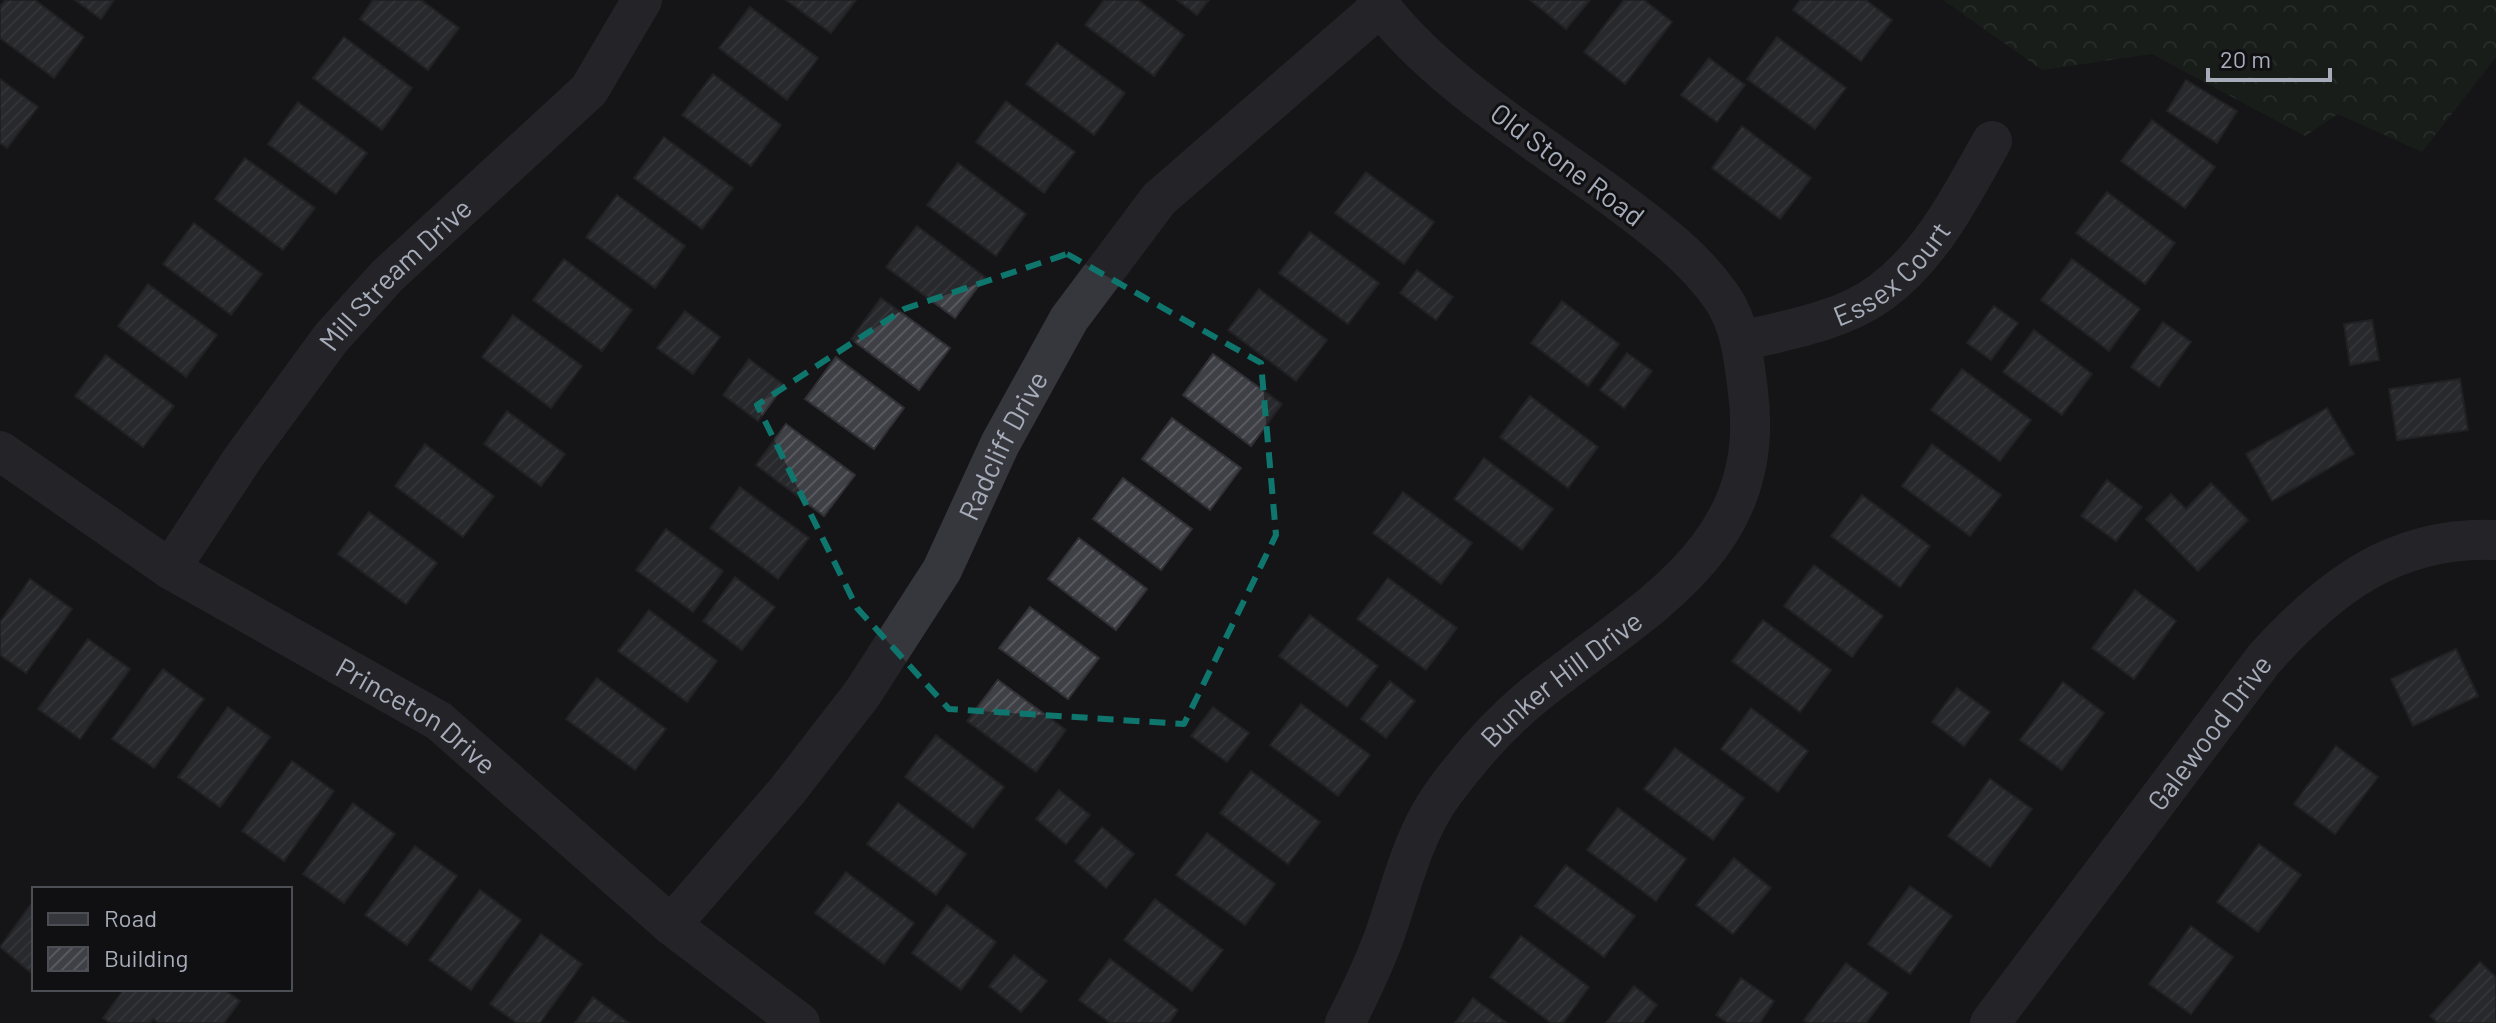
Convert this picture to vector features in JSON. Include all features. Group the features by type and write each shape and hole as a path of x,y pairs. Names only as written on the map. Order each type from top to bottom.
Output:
{"street":[{"name":"Mill Stream Drive","path":"170,569 243,458 331,338 387,276 589,90 642,0"},
{"name":"Old Stone Road","path":"1378,3 1436,63 1677,245 1722,298 1742,341"},
{"name":"Radcliff Drive","path":"671,925 787,791 862,694 942,570 1000,444 1069,319 1159,199 1378,3"},
{"name":"Essex Court","path":"1742,341 1818,322 1878,295 1918,260 1959,201 1992,141"},
{"name":"Bunker Hill Drive","path":"1345,1023 1383,940 1412,851 1439,799 1477,749 1531,697 1652,608 1694,569 1727,519 1748,459 1750,406 1742,341"},
{"name":"Princeton Drive","path":"0,451 170,569 439,721 671,925 800,1023"},
{"name":"Galewood Drive","path":"1990,1023 2264,659 2296,623 2333,590 2399,553 2470,539 2496,540"}],"highlighted area":[{"path":"1067,254 1261,363 1276,535 1184,724 949,709 857,608 757,405 904,309"}],"green space":[{"path":"1943,0 2496,0 2496,57 2422,152 2338,114 2305,136 2152,54 2042,70"}],"building":[{"path":"5,0 35,0 84,37 54,78 0,38 0,7"},
{"path":"75,0 114,0 101,19"},
{"path":"373,0 421,0 459,28 428,70 360,19"},
{"path":"786,0 856,0 831,33"},
{"path":"1104,0 1138,0 1184,35 1154,76 1085,25"},
{"path":"1177,0 1209,0 1197,15"},
{"path":"1530,0 1590,0 1566,29"},
{"path":"1624,0 1644,0 1672,22 1625,84 1584,52"},
{"path":"1800,0 1866,0 1892,20 1861,61 1793,10"},
{"path":"750,7 818,58 787,100 719,48"},
{"path":"344,37 412,88 382,130 313,78"},
{"path":"1777,37 1846,88 1815,129 1747,79"},
{"path":"1057,43 1125,93 1094,135 1026,84"},
{"path":"1709,58 1745,85 1717,122 1681,95"},
{"path":"713,74 781,125 751,166 682,115"},
{"path":"0,79 38,107 7,148 0,143"},
{"path":"2186,80 2237,111 2217,143 2167,111"},
{"path":"1006,101 1075,152 1044,193 976,142"},
{"path":"298,102 367,153 336,194 268,144"},
{"path":"2152,120 2215,167 2185,208 2121,161"},
{"path":"1742,126 1811,178 1780,219 1712,168"},
{"path":"664,137 733,188 702,229 634,178"},
{"path":"245,158 315,208 283,250 215,199"},
{"path":"958,163 1026,214 996,256 927,205"},
{"path":"1366,172 1434,222 1404,264 1335,213"},
{"path":"2107,192 2175,243 2145,284 2076,233"},
{"path":"617,195 685,246 655,288 586,237"},
{"path":"194,223 262,274 231,315 163,264"},
{"path":"917,226 985,277 955,318 886,267"},
{"path":"1310,232 1379,283 1348,324 1279,273"},
{"path":"564,259 632,310 602,351 533,300"},
{"path":"2072,259 2140,309 2109,351 2041,300"},
{"path":"1417,270 1453,297 1436,320 1400,293"},
{"path":"148,284 217,335 186,377 118,326"},
{"path":"1259,289 1327,340 1296,381 1228,330"},
{"path":"881,298 950,348 919,390 851,339"},
{"path":"1562,301 1619,344 1588,386 1531,343"},
{"path":"1994,306 2018,323 1991,360 1967,343"},
{"path":"685,311 720,337 693,374 657,348"},
{"path":"513,315 582,366 551,408 482,357"},
{"path":"2372,320 2379,360 2350,365 2344,324"},
{"path":"2163,322 2191,342 2159,387 2131,367"},
{"path":"2034,330 2092,374 2062,415 2003,372"},
{"path":"1627,353 1652,371 1624,408 1600,390"},
{"path":"1213,354 1282,404 1251,446 1183,395"},
{"path":"106,355 174,406 143,447 75,396"},
{"path":"836,357 904,408 874,449 805,399"},
{"path":"749,359 784,385 758,421 723,395"},
{"path":"1962,369 2031,420 2000,461 1931,410"},
{"path":"2460,379 2468,430 2397,440 2389,389"},
{"path":"1530,396 1598,447 1568,488 1500,437"},
{"path":"2327,408 2354,454 2272,501 2246,454"},
{"path":"507,411 565,454 541,486 484,444"},
{"path":"1172,418 1241,468 1210,510 1142,459"},
{"path":"786,424 855,475 824,516 756,465"},
{"path":"425,444 494,496 463,537 395,486"},
{"path":"1932,444 2001,495 1970,536 1902,486"},
{"path":"1484,458 1553,509 1522,550 1454,499"},
{"path":"1123,478 1192,529 1161,570 1093,519"},
{"path":"2107,480 2142,507 2116,541 2081,516"},
{"path":"2211,483 2248,520 2198,571 2146,519 2171,494 2186,509"},
{"path":"740,487 809,538 778,579 710,528"},
{"path":"1403,492 1472,543 1441,584 1373,533"},
{"path":"1862,495 1930,546 1900,587 1831,536"},
{"path":"369,512 437,563 406,604 338,554"},
{"path":"666,529 723,571 693,612 636,570"},
{"path":"1079,538 1147,589 1116,630 1048,579"},
{"path":"1814,565 1883,616 1852,657 1784,606"},
{"path":"735,577 775,607 742,650 703,621"},
{"path":"1388,578 1457,628 1426,670 1357,619"},
{"path":"30,579 72,609 26,673 0,655 0,622"},
{"path":"2135,590 2176,621 2134,679 2092,648"},
{"path":"1030,607 1099,658 1068,699 999,648"},
{"path":"649,610 717,661 687,702 618,651"},
{"path":"1310,615 1378,666 1347,707 1279,656"},
{"path":"1763,620 1831,670 1800,712 1732,661"},
{"path":"88,639 130,669 80,739 38,709"},
{"path":"2456,649 2478,696 2413,726 2391,679"},
{"path":"163,669 204,699 154,768 112,739"},
{"path":"597,678 666,729 635,770 566,719"},
{"path":"998,680 1066,730 1036,772 967,721"},
{"path":"1390,681 1415,701 1386,738 1361,719"},
{"path":"2063,682 2104,713 2062,770 2020,740"},
{"path":"1957,688 1990,712 1964,746 1932,722"},
{"path":"1301,704 1370,755 1338,796 1270,745"},
{"path":"228,707 270,737 220,807 178,777"},
{"path":"1213,707 1249,733 1227,762 1191,736"},
{"path":"1751,708 1808,751 1778,792 1721,749"},
{"path":"936,735 1004,787 973,828 905,777"},
{"path":"2336,746 2378,777 2335,834 2294,804"},
{"path":"1675,748 1744,798 1713,840 1644,789"},
{"path":"292,761 334,791 284,861 242,831"},
{"path":"1251,771 1320,822 1288,864 1220,813"},
{"path":"1990,779 2032,809 1990,867 1948,836"},
{"path":"1059,790 1090,815 1066,844 1036,819"},
{"path":"353,803 395,834 344,903 303,874"},
{"path":"898,803 966,854 936,895 867,844"},
{"path":"1618,808 1686,859 1656,901 1587,850"},
{"path":"1102,827 1134,854 1106,888 1075,861"},
{"path":"1207,833 1275,884 1245,925 1176,875"},
{"path":"2259,844 2301,875 2258,932 2217,902"},
{"path":"415,846 457,876 407,945 365,915"},
{"path":"1734,858 1771,888 1733,934 1696,905"},
{"path":"1566,865 1635,916 1604,957 1535,906"},
{"path":"846,872 914,923 884,964 815,913"},
{"path":"1910,886 1952,916 1910,974 1868,944"},
{"path":"480,890 521,920 471,990 429,960"},
{"path":"1155,899 1223,950 1192,991 1124,940"},
{"path":"32,903 30,972 0,947"},
{"path":"947,905 996,942 961,990 912,953"},
{"path":"2191,926 2233,957 2191,1014 2149,984"},
{"path":"541,934 582,964 540,1023 517,1023 490,1004"},
{"path":"1521,936 1589,987 1563,1023 1551,1023 1490,977"},
{"path":"1014,955 1047,981 1021,1012 989,986"},
{"path":"1110,959 1178,1010 1169,1023 1110,1023 1079,1000"},
{"path":"2480,962 2496,977 2496,1023 2438,1023 2430,1016"},
{"path":"1846,963 1888,993 1866,1023 1808,1023 1804,1020"},
{"path":"1741,978 1774,1001 1760,1023 1728,1023 1716,1015"},
{"path":"1634,986 1657,1005 1643,1023 1606,1023"},
{"path":"123,991 226,991 240,1001 224,1023 158,1023 153,1019 150,1023 110,1023 103,1018"},
{"path":"593,997 629,1023 575,1023"},
{"path":"1473,998 1507,1023 1455,1023"}]}
